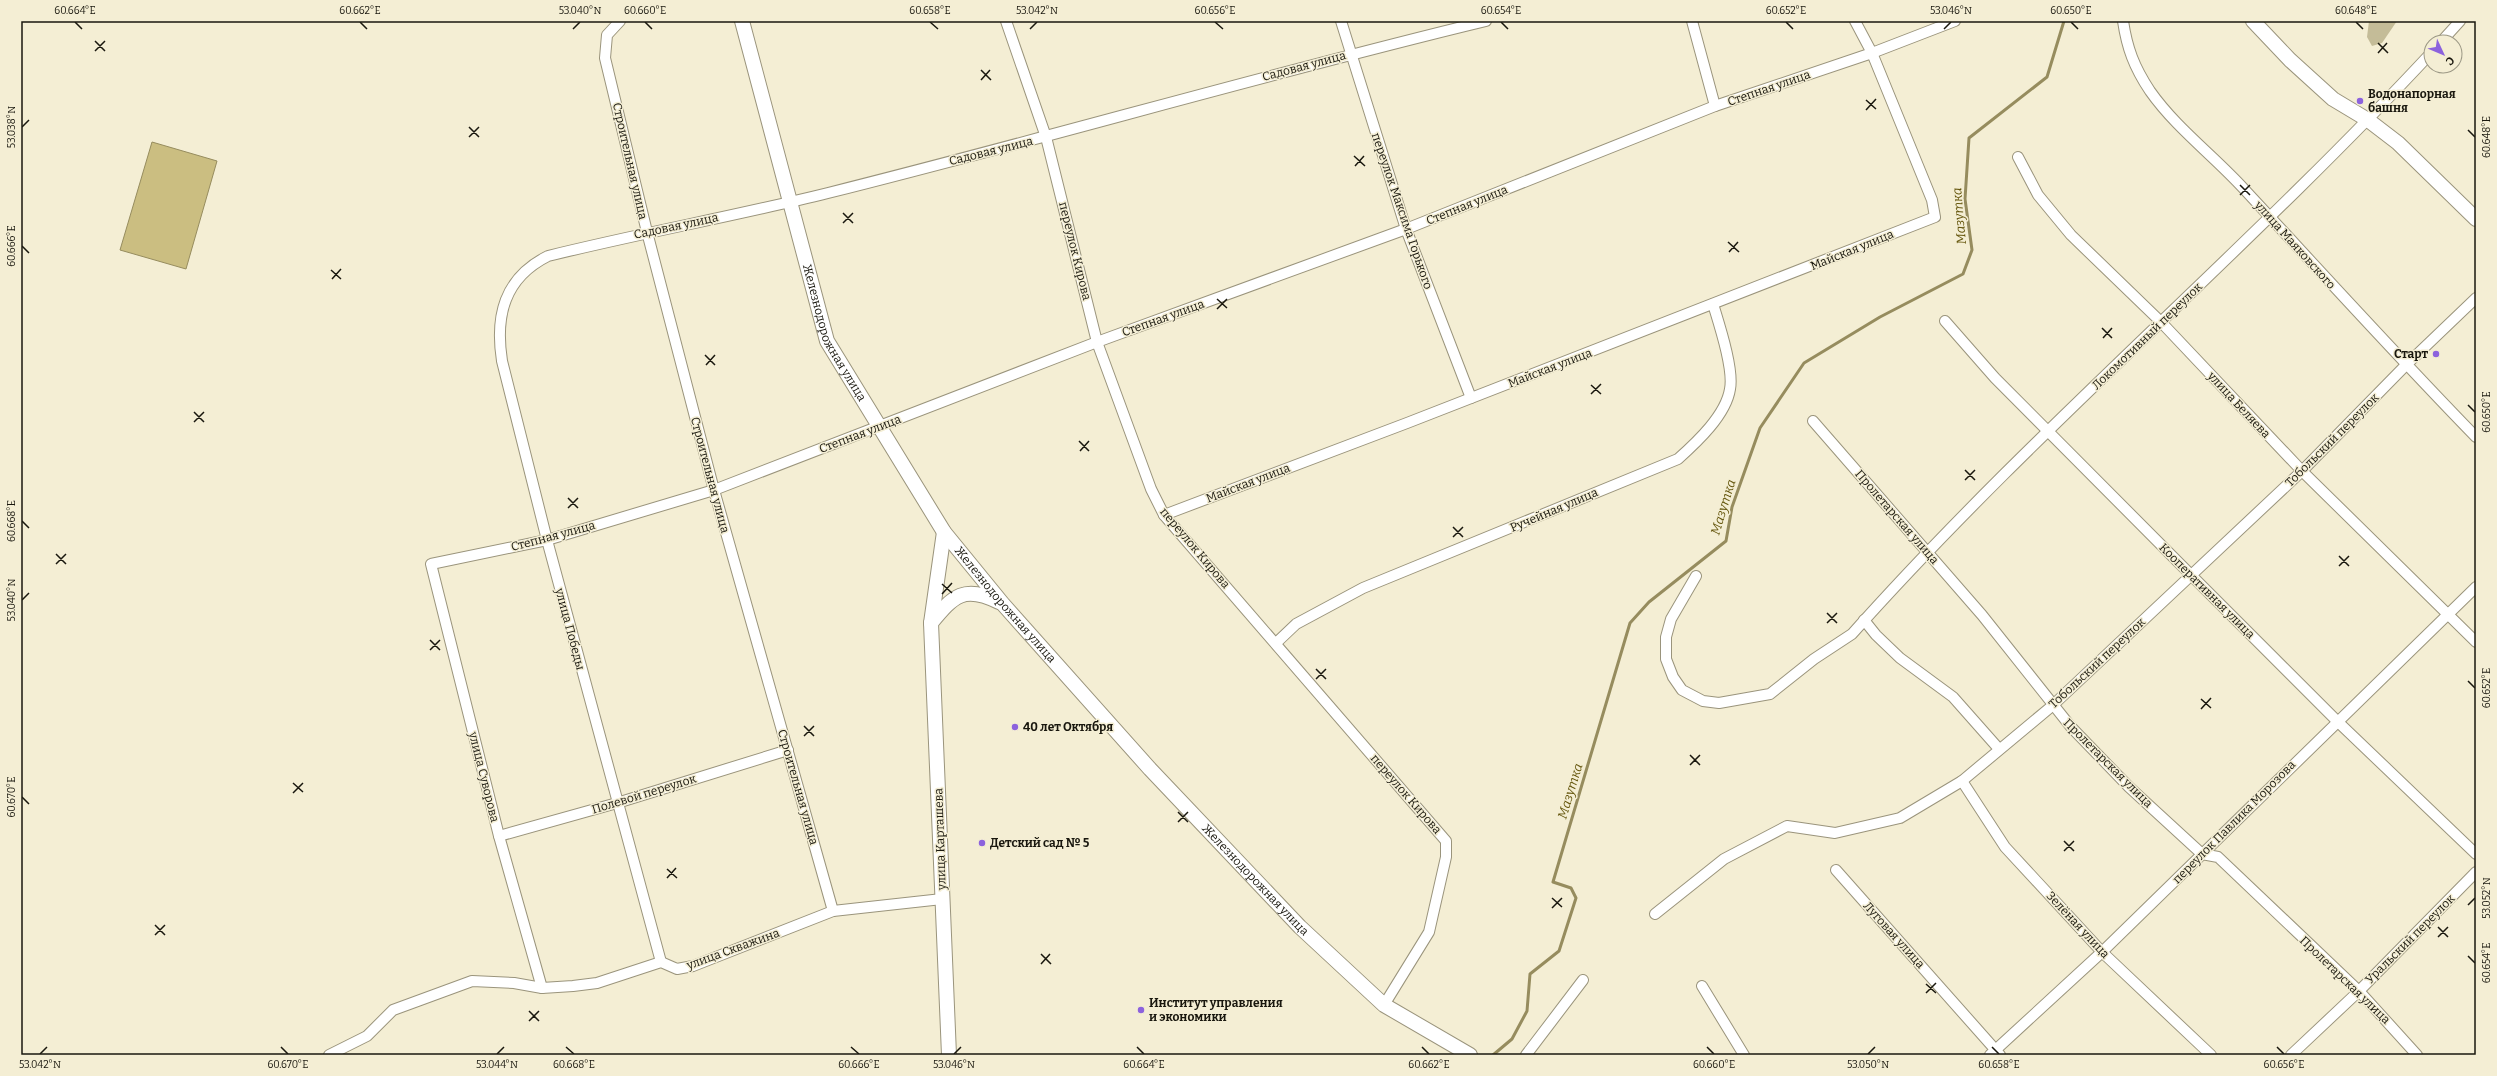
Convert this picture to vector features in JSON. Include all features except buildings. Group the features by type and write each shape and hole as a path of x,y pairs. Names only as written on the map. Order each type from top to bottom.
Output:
{"street":[{"name":"Строительная улица","path":"620,21 608,35 606,58 647,232 714,490 833,911"},
{"name":"Железнодорожная улица","path":"742,21 827,341 944,532 1002,603 1150,769 1284,910 1384,1005 1470,1055"},
{"name":"переулок Кирова","path":"1006,21 1046,137 1097,342 1151,489 1164,515 1276,642 1446,840 1446,857 1429,932 1384,1005"},
{"name":"переулок Максима Горького","path":"1341,21 1350,54 1406,229 1471,398"},
{"name":"Садовая улица","path":"508,294 520,276 531,264 548,256 647,232 791,201 1046,137 1350,54 1486,21"},
{"path":"1692,21 1715,106"},
{"path":"1855,21 1872,53"},
{"name":"Степная улица","path":"431,564 547,540 714,490 1097,342 1406,229 1715,106 1872,53 1955,21"},
{"name":"улица Маяковского","path":"2123,21 2128,50 2150,90 2180,127 2224,166 2406,365 2476,437"},
{"path":"2253,21 2290,60 2333,99 2368,120 2398,143 2476,219"},
{"path":"2448,34 2460,21"},
{"name":"Майская улица","path":"1164,515 1471,398 1935,217 1932,200 1872,53"},
{"name":"Локомотивный переулок","path":"1696,576 1671,619 1666,637 1666,659 1673,677 1682,690 1703,701 1719,703 1770,694 1814,659 1852,634 1928,553 2049,430 2368,120 2423,62"},
{"name":"улица Беляева","path":"2018,157 2038,195 2071,235 2161,322 2302,471 2476,642"},
{"name":"улица Победы","path":"508,294 500,315 498,338 547,540 661,962"},
{"name":"Тобольский переулок","path":"1655,914 1724,859 1787,826 1835,833 1900,818 1962,781 2052,706 2302,471 2406,365 2476,298"},
{"name":"Ручейная улица","path":"1276,642 1296,624 1363,588 1678,459 1702,437 1718,415 1730,388 1726,352 1714,304"},
{"name":"Кооперативная улица","path":"1945,321 1995,378 2049,430 2191,575 2337,721 2476,854"},
{"name":"Пролетарская улица","path":"1813,421 1982,615 2052,706 2129,786 2202,854 2218,857 2359,991 2417,1055"},
{"name":"улица Карташева","path":"944,532 931,623 949,1055"},
{"name":"улица Суворова","path":"431,564 499,836 542,988"},
{"name":"переулок Павлика Морозова","path":"1995,1053 2102,952 2476,587"},
{"path":"931,623 944,606 957,595 973,592 1002,603"},
{"path":"1864,620 1876,635 1900,658 1953,697 1999,749"},
{"name":"Полевой переулок","path":"499,836 617,803 788,750"},
{"name":"Зелёная улица","path":"1962,781 2005,847 2102,952 2211,1055"},
{"name":"Луговая улица","path":"1836,870 1995,1053"},
{"name":"Уральский переулок","path":"2291,1055 2359,991 2476,872"},
{"name":"улица Скважина","path":"661,962 677,969 693,966 833,911 942,899"},
{"path":"329,1055 367,1036 393,1010 472,982 514,983 542,988 597,983 661,962"},
{"path":"1526,1055 1583,980"},
{"path":"1702,986 1744,1055"}],"shaded area":[{"path":"2369,21 2397,21 2382,43 2372,46 2367,37"},
{"path":"152,142 217,161 186,269 120,250"}],"waterway":[{"name":"Мазутка","path":"1493,1055 1512,1039 1527,1011 1530,974 1559,951 1576,898 1571,888 1553,882 1630,623 1649,602 1726,541 1732,507 1760,428 1804,363 1880,317 1963,274 1972,250 1965,199 1969,138 2047,77 2064,21"}],"place":[{"name":"Водонапорная башня","path":"2360,101"},
{"name":"Старт","path":"2436,354"},
{"name":"40 лет Октября","path":"1015,727"},
{"name":"Детский сад № 5","path":"982,843"},
{"name":"Институт управления и экономики","path":"1141,1010"}]}
